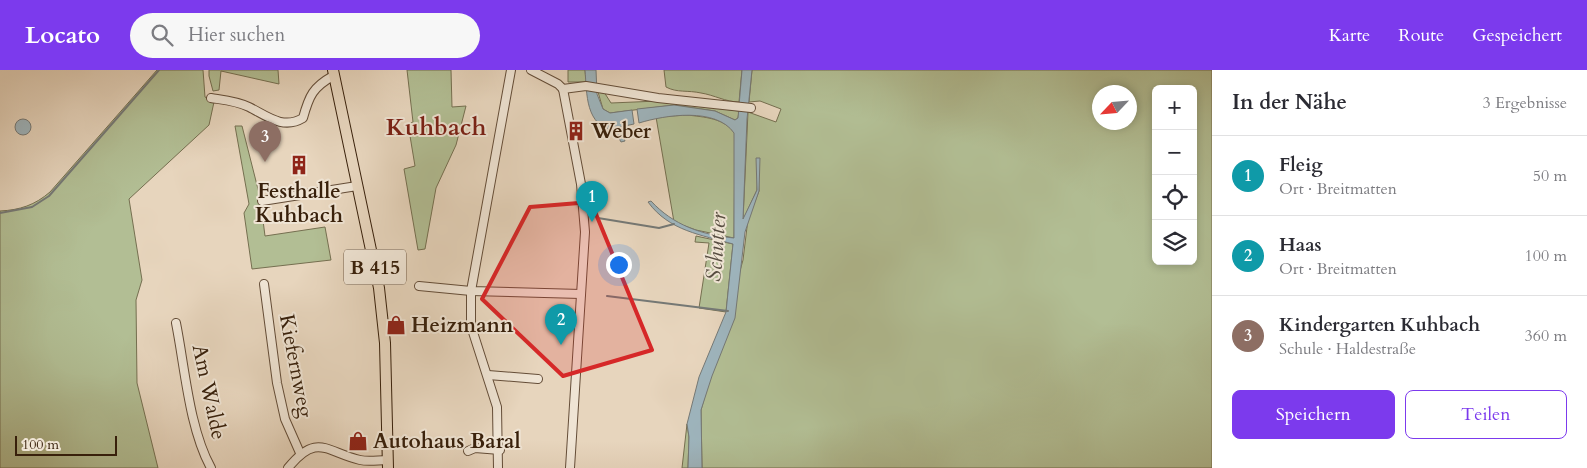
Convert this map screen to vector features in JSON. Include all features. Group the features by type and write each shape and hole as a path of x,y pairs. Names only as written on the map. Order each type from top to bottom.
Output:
{"main road":[{"name":"B 415","path":"333,73 379,288 385,344 388,464"}],"street":[{"path":"498,468 500,450 497,407 471,326 471,291 511,70"},
{"path":"531,70 558,84 563,89 584,210 585,232 570,468"},
{"path":"211,98 232,101 283,123 294,123 303,118 308,98 319,84 333,73"},
{"path":"563,89 586,86 751,108"},
{"path":"262,201 357,186"},
{"name":"Kiefernweg","path":"264,284 277,383 285,419 300,453"},
{"path":"419,286 471,291 580,294"},
{"name":"Am Walde","path":"176,323 193,420 200,445 211,468"},
{"path":"488,375 538,378"},
{"path":"288,468 300,453 313,448 334,449 358,459 388,464"},
{"path":"468,451 475,448 500,450"}],"highlighted area":[{"path":"591,202 652,350 563,376 482,299 530,207"}],"green space":[{"path":"157,70 203,70 205,97 214,102 209,125 129,199 142,280 136,300 137,383 158,468 0,468 0,211 27,206 50,192"},
{"path":"209,70 278,70 279,84 221,71 219,90 213,91"},
{"path":"407,70 451,70 452,107 466,106 456,145 436,188 425,249 418,250 404,169 415,166 408,124 413,122"},
{"path":"568,70 585,70 586,82 568,82"},
{"path":"664,70 742,70 739,102 701,93 670,89 666,87"},
{"path":"752,70 1212,70 1212,468 702,468 701,410 743,260 748,219 759,191 758,162 757,190 743,220 748,112 776,122 781,109 760,101 749,102"},
{"path":"598,92 604,92 611,103 658,101 739,111 738,118 735,120 715,111 674,105 610,113 603,109"},
{"path":"687,115 719,121 735,133 734,238 696,230 674,222 656,117"},
{"path":"235,126 242,126 260,197 265,236 325,227 331,260 252,269 244,213 249,204"},
{"path":"696,236 733,244 726,312 699,308 709,243 695,242"},
{"path":"687,424 689,437 688,468 682,468"}],"water":[{"path":"585,70 596,70 597,94 603,109 610,113 632,110 634,124 620,127 625,141 621,142 615,131 605,128 593,116 587,99"},
{"path":"742,70 752,70 747,119 743,219 757,190 756,158 760,158 759,191 745,232 735,318 701,410 702,468 688,468 689,437 687,424 699,377 726,312 733,244 676,226 656,212 648,202 651,201 669,216 689,227 722,237 734,238 734,133 726,125 715,119 703,116 676,116 639,123 637,109 674,105 715,111 735,120 738,118"},
{"path":"20,119 26,119 31,124 29,133 20,135 15,130 15,124"}],"waterway":[{"path":"0,213 32,207 49,196 159,70"},
{"path":"598,218 659,228 674,224"},
{"path":"607,296 728,311"}],"place":[{"name":"Weber","path":"576,131"},
{"name":"Kindergarten Kuhbach","path":"265,162"},
{"name":"Festhalle Kuhbach","path":"299,165"},
{"name":"Fleig","path":"592,222"},
{"name":"Heizmann","path":"396,325"},
{"name":"Haas","path":"561,345"},
{"name":"Autohaus Baral","path":"358,441"}],"district":[{"name":"Kuhbach","path":"436,127"}],"water label":[{"name":"Schutter","path":"716,247"}]}
